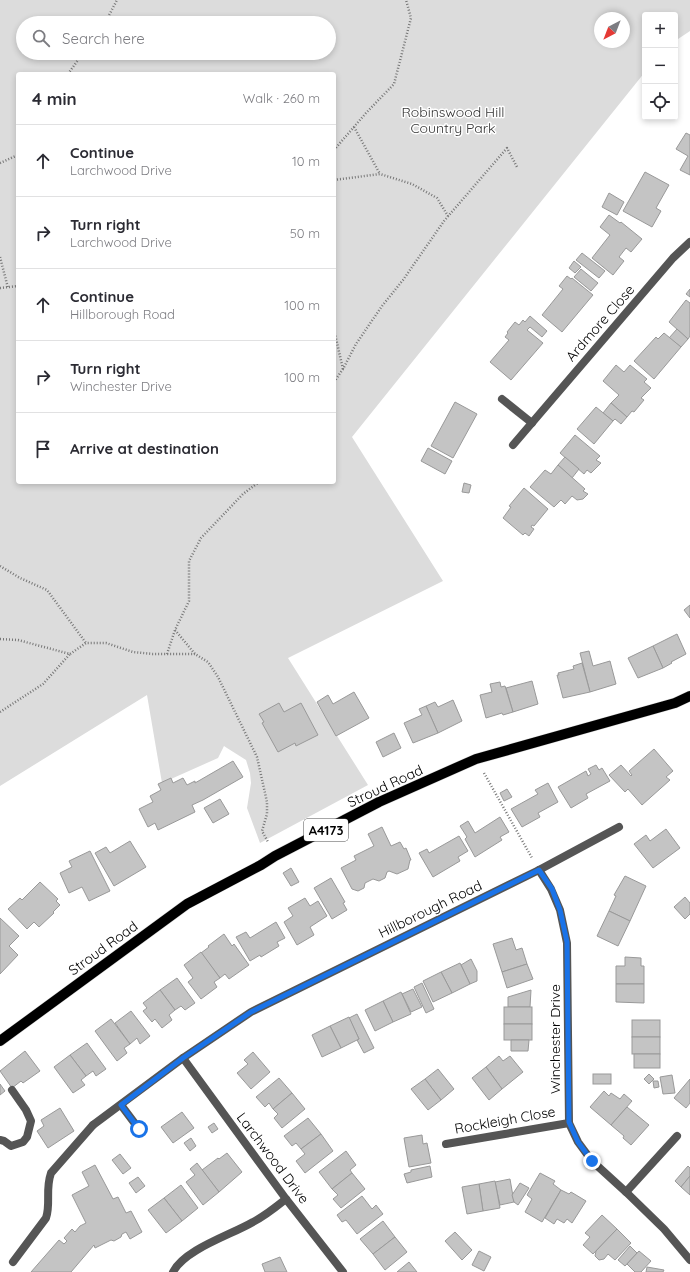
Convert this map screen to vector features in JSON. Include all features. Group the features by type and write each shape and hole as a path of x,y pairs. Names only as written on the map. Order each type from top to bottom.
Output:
{"main road":[{"name":"Stroud Road","path":"0,1041 187,904 379,802 476,759 675,703 690,696"}],"street":[{"name":"Ardmore Close","path":"513,445 673,258 690,242"},
{"path":"502,399 532,423"},
{"name":"Hillborough Road","path":"183,1058 251,1012 539,870 619,827"},
{"name":"Winchester Drive","path":"539,870 552,889 560,910 567,942 569,1122 578,1142 592,1161 664,1229 690,1260"},
{"path":"13,1262 46,1218 49,1210 48,1183 51,1173 93,1125 183,1058"},
{"name":"Larchwood Drive","path":"183,1058 286,1199 343,1272"},
{"path":"0,1140 11,1146 23,1142 27,1137 31,1121 26,1110 12,1090"},
{"path":"121,1105 139,1129"},
{"name":"Rockleigh Close","path":"446,1144 569,1122"},
{"path":"626,1192 677,1136"},
{"path":"173,1272 176,1265 189,1254 255,1222 286,1199"}],"path":[{"path":"109,16 117,0"},
{"path":"336,148 394,84 411,18 406,0"},
{"path":"69,72 78,60"},
{"path":"354,127 380,174"},
{"path":"336,379 356,344 382,306 403,280 448,216 507,148 517,167"},
{"path":"0,163 16,156"},
{"path":"336,180 380,174 412,184 437,198 448,216"},
{"path":"0,256 8,288"},
{"path":"0,288 16,286"},
{"path":"336,339 343,369"},
{"path":"167,654 175,630 189,601 189,561 201,538 243,494 256,484"},
{"path":"0,566 20,578 47,590 86,643"},
{"path":"175,630 195,654 208,662 218,677 257,757 267,802 267,814 262,831 275,856"},
{"path":"0,639 18,640 70,654"},
{"path":"0,712 43,684 70,654 86,643 106,643 133,652 153,654 195,654"},
{"path":"476,759 539,870"}],"green space":[{"name":"Robinswood Hill Country Park","path":"0,0 690,0 690,31 678,39 678,12 642,12 642,76 352,437 443,581 288,658 368,785 260,843 247,808 251,783 246,760 224,746 218,758 162,783 147,695 0,786"}],"building":[{"path":"686,133 690,135 690,175 680,170 688,156 676,149"},
{"path":"645,172 669,185 656,208 661,211 652,227 623,211"},
{"path":"609,193 624,202 617,215 602,207"},
{"path":"609,215 620,223 621,222 642,239 631,252 626,248 619,257 624,261 613,275 592,258 610,235 600,227"},
{"path":"582,253 605,271 599,278 576,260"},
{"path":"574,261 581,267 575,273 569,268"},
{"path":"581,269 598,283 591,291 574,277"},
{"path":"567,276 571,279 572,278 593,295 562,332 542,315 563,289 559,286"},
{"path":"690,289 690,297 686,294"},
{"path":"686,300 690,303 690,336 688,339 669,322"},
{"path":"530,316 547,331 542,337 530,327 527,330 543,343 511,380 490,362 509,340 505,337 515,322 519,325 523,320 525,322"},
{"path":"677,329 688,339 681,347 669,338"},
{"path":"664,333 681,347 654,379 634,361 656,337 658,339"},
{"path":"616,365 624,372 630,365 647,379 644,382 651,388 641,398 644,400 634,412 632,411 627,417 611,403 619,395 603,381"},
{"path":"455,402 477,414 453,458 431,446"},
{"path":"611,403 627,417 621,424 615,419 613,421 603,413"},
{"path":"596,407 613,421 594,444 577,429"},
{"path":"575,435 600,456 596,460 601,463 591,473 587,470 584,474 560,453"},
{"path":"428,448 452,461 445,474 421,461"},
{"path":"565,457 579,469 572,478 558,465"},
{"path":"558,465 585,489 583,491 588,494 583,499 577,500 572,496 565,504 561,500 554,507 530,487 545,470 551,474"},
{"path":"464,483 471,485 469,493 462,492"},
{"path":"524,488 548,509 534,526 532,525 531,527 534,529 529,536 525,533 523,535 503,518 511,507 509,506"},
{"path":"690,605 690,618 684,610"},
{"path":"677,634 686,654 663,668 653,646"},
{"path":"653,646 663,668 638,678 628,658"},
{"path":"589,651 593,666 610,661 616,684 590,692 580,653"},
{"path":"582,663 590,692 563,698 557,675 559,675 558,673 574,669 573,666"},
{"path":"532,681 538,704 513,712 506,688"},
{"path":"500,682 501,687 505,686 513,712 503,715 502,713 486,718 480,695 492,692 490,684"},
{"path":"354,692 369,718 336,736 317,702 328,695 333,704"},
{"path":"453,700 462,721 438,733 426,706 435,702 438,707"},
{"path":"279,703 284,712 301,703 318,735 296,746 295,743 278,752 262,723 264,722 259,714"},
{"path":"426,706 438,733 413,743 404,723 422,715 419,709"},
{"path":"394,733 401,748 383,757 376,742"},
{"path":"654,749 673,771 666,777 670,780 642,805 628,789 625,792 609,775 621,765 631,776 632,775 629,771"},
{"path":"233,761 243,777 192,805 195,812 158,830 155,823 148,827 139,809 153,802 150,796 161,790 158,784 171,778 173,783 183,778 187,785 195,781 195,783"},
{"path":"596,765 599,770 602,768 610,781 586,794 588,798 571,808 558,787 586,771 588,776 591,774 588,769"},
{"path":"548,783 558,802 538,813 540,817 522,827 511,809 538,794 535,790"},
{"path":"507,789 512,797 504,801 500,793"},
{"path":"220,799 229,814 213,823 204,808"},
{"path":"500,817 509,832 500,837 502,840 475,857 465,839 467,837 460,826 468,821 475,833"},
{"path":"382,827 391,846 400,842 404,849 406,848 411,860 408,869 397,874 389,871 387,872 385,878 379,881 373,879 365,883 364,888 358,891 352,889 341,868 356,860 354,856 374,846 368,834"},
{"path":"666,829 680,848 653,868 634,844 646,835 650,841"},
{"path":"459,836 468,851 458,857 460,861 433,877 419,853 427,849 429,853"},
{"path":"130,841 146,867 114,886 95,853 106,847 110,853"},
{"path":"90,851 110,891 89,901 82,887 69,893 60,873 72,867 69,861"},
{"path":"291,868 299,882 291,886 283,873"},
{"path":"625,876 646,886 630,921 609,911 616,896 614,895"},
{"path":"331,878 345,902 343,903 347,910 332,919 314,888"},
{"path":"40,882 58,899 56,901 60,905 39,927 34,922 27,929 8,909 20,898 22,900"},
{"path":"685,897 690,903 690,914 685,919 674,907"},
{"path":"305,898 310,906 318,901 327,916 310,927 314,935 297,945 284,922 293,916 288,908"},
{"path":"609,911 630,921 618,946 597,936"},
{"path":"0,918 19,936 9,946 18,955 0,974"},
{"path":"276,922 285,938 277,942 279,946 261,957 260,955 250,961 236,937 246,932 250,938"},
{"path":"224,934 232,946 234,944 249,965 229,979 225,974 220,978 201,953"},
{"path":"512,938 516,950 522,948 527,964 502,972 493,944"},
{"path":"201,952 220,978 214,982 217,987 201,999 188,982 193,978 184,965"},
{"path":"625,957 641,958 641,966 644,966 644,984 616,984 616,966 625,966"},
{"path":"471,959 477,971 477,981 470,984 461,965"},
{"path":"460,963 470,984 452,993 441,972"},
{"path":"527,964 533,979 507,988 502,972"},
{"path":"441,972 452,993 433,1002 423,981"},
{"path":"177,978 195,1003 185,1010 181,1006 175,1010 160,990"},
{"path":"422,983 434,1009 426,1013 414,987"},
{"path":"616,984 644,984 644,1003 616,1002"},
{"path":"413,989 422,1007 411,1012 402,994"},
{"path":"160,990 175,1010 169,1015 172,1020 162,1028 155,1019 152,1022 143,1011 147,1008 143,1003"},
{"path":"531,990 530,1007 508,1007 508,997"},
{"path":"401,992 411,1014 393,1022 383,1001"},
{"path":"383,1001 393,1022 375,1031 365,1010"},
{"path":"504,1007 532,1007 532,1024 504,1024"},
{"path":"131,1011 150,1036 140,1044 137,1038 130,1044 115,1023"},
{"path":"357,1014 374,1048 364,1053 357,1040 359,1039 349,1018"},
{"path":"349,1017 359,1039 341,1048 330,1026"},
{"path":"111,1019 130,1044 124,1048 127,1053 117,1061 95,1031"},
{"path":"632,1020 660,1020 660,1037 632,1037"},
{"path":"504,1024 532,1024 532,1040 504,1040"},
{"path":"330,1026 341,1048 322,1057 312,1035"},
{"path":"632,1037 660,1037 660,1054 632,1054"},
{"path":"511,1040 529,1040 528,1051 511,1051"},
{"path":"87,1043 106,1069 96,1076 93,1071 86,1076 70,1055"},
{"path":"25,1051 40,1071 23,1083 21,1081 12,1088 0,1071"},
{"path":"253,1052 270,1072 251,1089 237,1073 248,1064 244,1060"},
{"path":"634,1054 660,1054 660,1068 634,1068"},
{"path":"70,1055 86,1076 81,1080 85,1085 73,1093 54,1067"},
{"path":"499,1056 503,1061 510,1056 523,1072 502,1089 486,1067"},
{"path":"486,1067 502,1089 489,1100 472,1078"},
{"path":"438,1069 454,1089 441,1100 425,1079"},
{"path":"593,1074 611,1074 611,1084 593,1084"},
{"path":"649,1074 654,1079 649,1084 644,1079"},
{"path":"672,1075 675,1093 663,1094 660,1077"},
{"path":"279,1078 292,1093 273,1109 269,1103 265,1107 256,1097"},
{"path":"425,1079 441,1100 428,1110 411,1089"},
{"path":"690,1079 690,1103 686,1108 674,1098"},
{"path":"653,1081 658,1081 659,1087 654,1088"},
{"path":"0,1084 5,1091 0,1095"},
{"path":"604,1091 609,1096 611,1093 620,1099 624,1094 632,1101 611,1125 590,1107"},
{"path":"292,1093 305,1109 282,1128 274,1118 278,1114 273,1109"},
{"path":"627,1107 649,1125 631,1145 623,1138 624,1136 611,1125"},
{"path":"60,1108 74,1131 48,1148 37,1131 44,1126 41,1120"},
{"path":"182,1112 194,1128 173,1143 161,1127"},
{"path":"308,1118 321,1134 301,1149 296,1143 292,1146 284,1136"},
{"path":"214,1123 218,1129 212,1133 208,1127"},
{"path":"321,1134 333,1151 305,1173 296,1161 305,1154 301,1149"},
{"path":"422,1135 423,1144 427,1143 431,1163 409,1167 404,1138"},
{"path":"191,1138 196,1146 190,1151 184,1143"},
{"path":"346,1151 356,1165 350,1170 352,1173 332,1189 319,1172"},
{"path":"227,1153 242,1172 219,1192 202,1170"},
{"path":"120,1154 131,1168 123,1174 112,1160"},
{"path":"197,1163 219,1192 203,1205 186,1182 195,1175 190,1169"},
{"path":"95,1165 113,1199 118,1197 126,1213 131,1211 142,1232 130,1239 126,1232 114,1241 111,1240 95,1248 94,1245 71,1272 31,1272 59,1240 64,1244 67,1241 64,1238 72,1229 75,1232 80,1226 86,1223 72,1195 89,1186 82,1172"},
{"path":"430,1166 432,1177 407,1183 404,1174 411,1172 411,1170"},
{"path":"688,1166 690,1168 690,1176 681,1187 675,1181"},
{"path":"352,1173 365,1189 341,1208 333,1199 338,1195 332,1189"},
{"path":"540,1173 555,1181 553,1184 561,1190 542,1222 525,1212 532,1199 527,1195"},
{"path":"690,1176 690,1195 681,1187"},
{"path":"138,1177 145,1186 136,1193 129,1183"},
{"path":"510,1179 514,1202 500,1205 495,1182"},
{"path":"495,1181 500,1208 483,1211 479,1184"},
{"path":"520,1183 529,1188 518,1205 514,1202 512,1195"},
{"path":"479,1184 483,1211 467,1214 462,1187"},
{"path":"181,1185 198,1208 182,1221 164,1198"},
{"path":"561,1190 569,1194 571,1192 586,1201 572,1223 567,1219 564,1223 557,1219 554,1224 545,1218"},
{"path":"362,1196 372,1209 376,1205 383,1214 357,1234 346,1220 342,1222 337,1215"},
{"path":"164,1198 182,1221 166,1233 148,1210"},
{"path":"602,1215 617,1229 593,1254 583,1245 590,1237 585,1233"},
{"path":"383,1221 395,1237 373,1254 360,1239"},
{"path":"617,1229 631,1243 615,1260 608,1254 604,1259 599,1260 595,1256 596,1251"},
{"path":"455,1232 472,1250 462,1260 445,1241"},
{"path":"395,1237 407,1252 385,1270 373,1254"},
{"path":"630,1246 637,1253 625,1266 618,1260"},
{"path":"479,1251 491,1257 484,1271 472,1265"},
{"path":"639,1251 651,1261 641,1272 635,1272 627,1264"},
{"path":"280,1257 287,1272 265,1272 262,1264"},
{"path":"409,1262 417,1272 397,1272"},
{"path":"647,1267 664,1270 663,1272 646,1272"}],"route":[{"path":"139,1129 121,1105 183,1058 251,1012 539,870 552,889 560,910 567,942 569,1122 578,1142 592,1161"}]}
